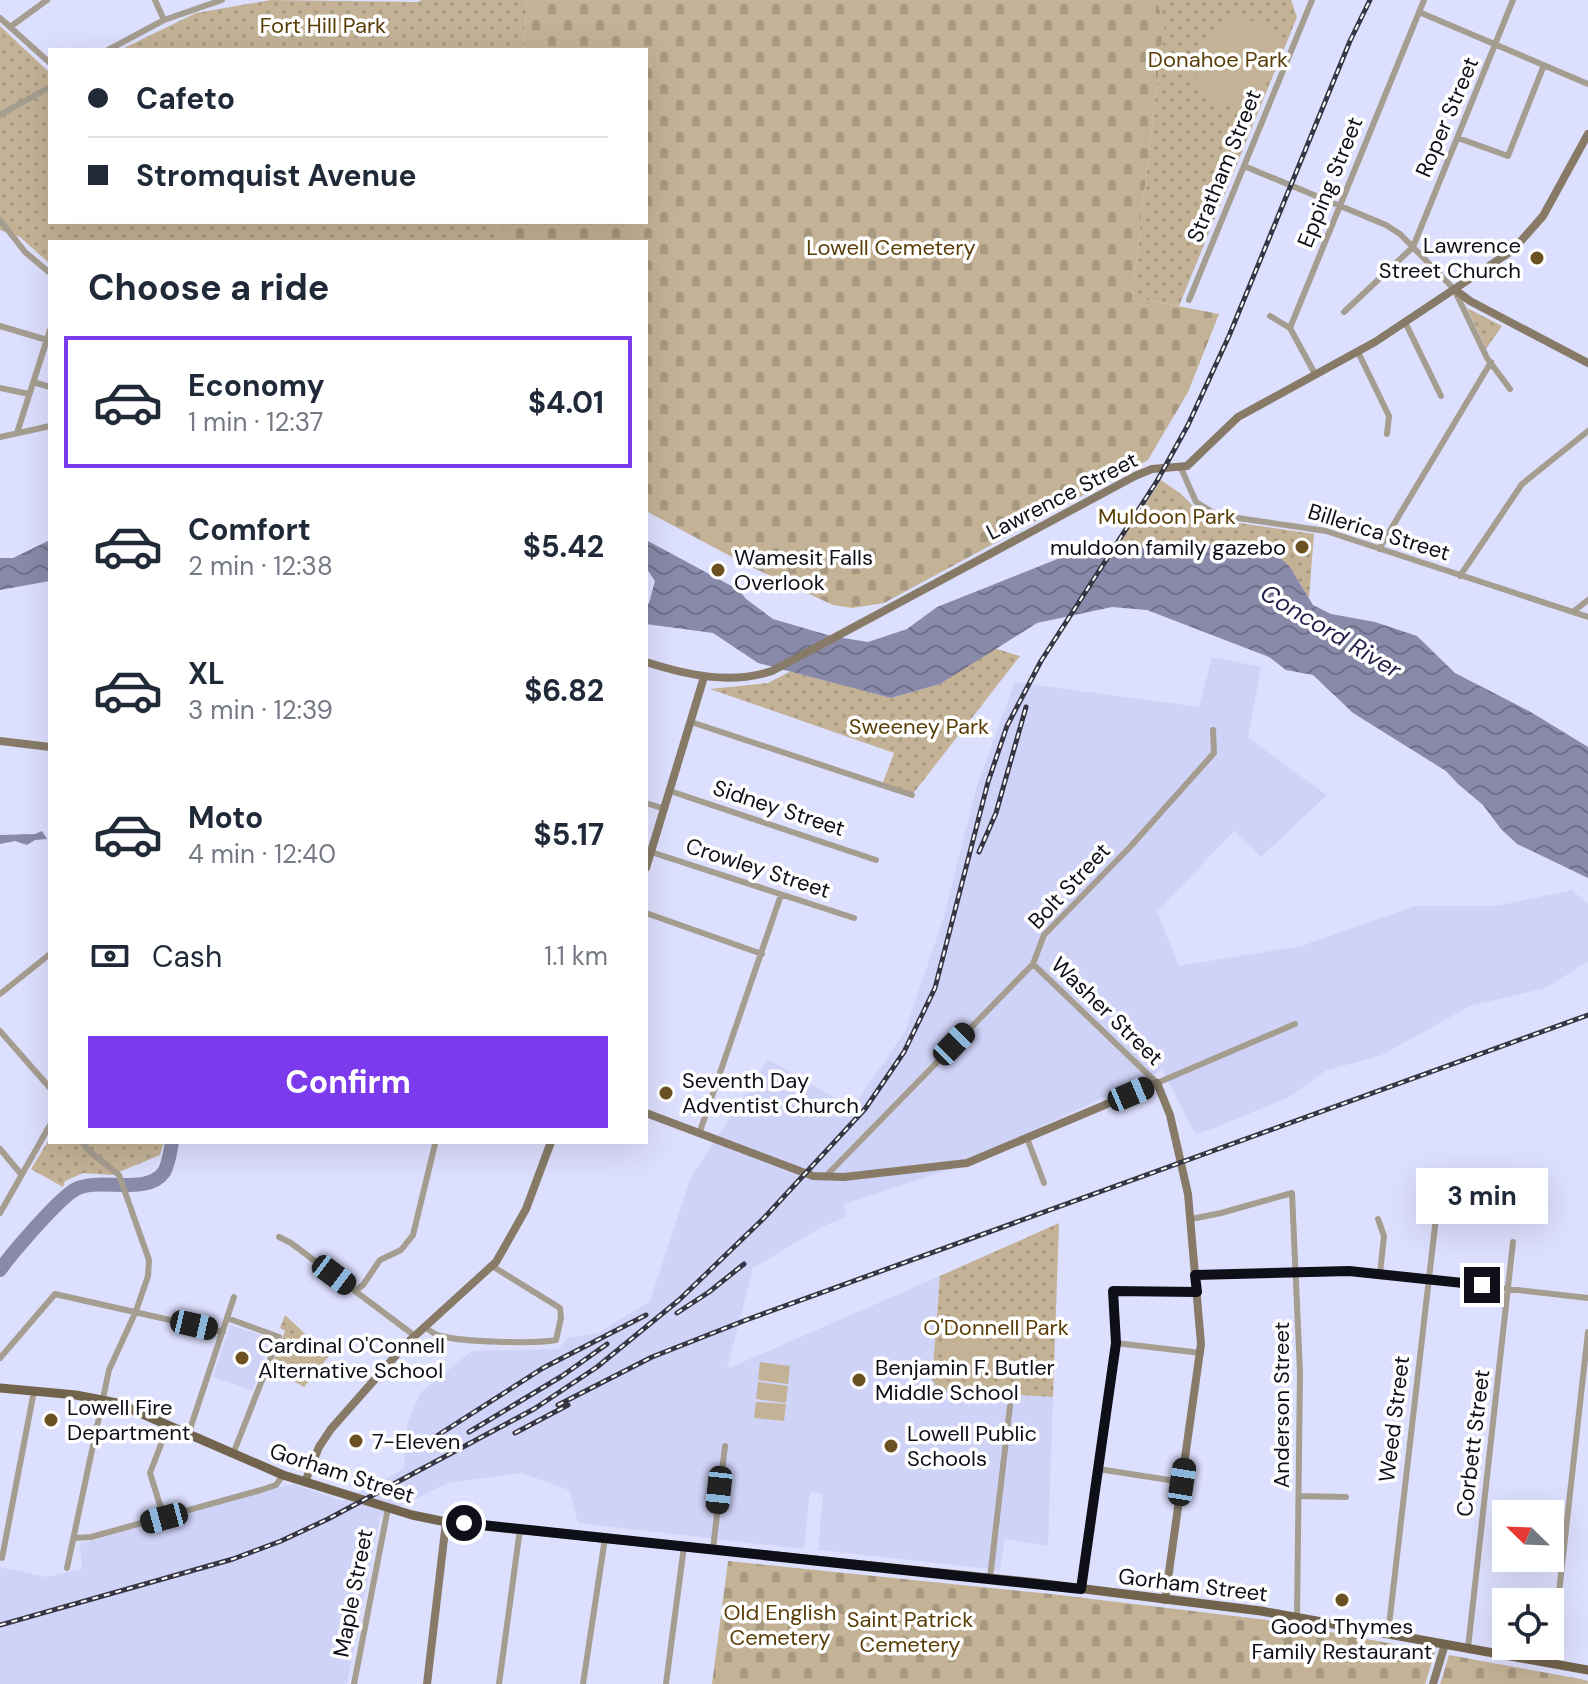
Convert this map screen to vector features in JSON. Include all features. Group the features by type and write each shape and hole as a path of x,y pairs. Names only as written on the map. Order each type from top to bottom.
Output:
{"main road":[{"name":"Gorham Street","path":"0,1388 103,1400 127,1407 283,1475 388,1508 446,1522 1081,1589 1297,1617 1588,1670"}],"street":[{"path":"10,27 47,0"},
{"path":"155,0 164,20"},
{"path":"112,48 164,20 222,0"},
{"name":"Stratham Street","path":"1189,300 1312,0"},
{"name":"Epping Street","path":"1290,328 1424,0"},
{"name":"Roper Street","path":"1413,247 1513,0"},
{"path":"1419,12 1588,84"},
{"path":"0,18 48,61"},
{"path":"1458,138 1508,156 1544,65"},
{"path":"0,115 48,88"},
{"path":"1181,468 1193,462 1238,417 1358,352 1513,250 1543,216 1588,134"},
{"path":"1244,166 1394,229 1470,301 1588,363"},
{"path":"0,220 4,233 48,271"},
{"path":"1344,312 1413,247"},
{"path":"1454,289 1467,321 1510,389"},
{"path":"1270,316 1290,328 1315,374"},
{"path":"1405,322 1441,396"},
{"path":"0,326 47,340"},
{"path":"17,433 48,337"},
{"path":"1358,352 1389,416 1387,434"},
{"path":"1379,549 1491,362"},
{"path":"33,382 48,386"},
{"path":"0,388 29,394"},
{"path":"0,437 48,426"},
{"path":"1460,576 1522,484 1588,431"},
{"name":"Billerica Street","path":"1181,468 1191,495 1209,512 1229,518 1314,528 1588,617"},
{"name":"Lawrence Street","path":"648,663 704,677 748,677 772,671 1135,476 1152,469 1181,468"},
{"path":"1574,611 1588,600"},
{"path":"650,845 665,809 704,677"},
{"path":"691,722 912,795"},
{"name":"Bolt Street","path":"825,1177 1033,964 1044,935 1140,836 1214,753 1213,730"},
{"path":"0,741 48,747"},
{"name":"Sidney Street","path":"670,791 876,860"},
{"path":"648,804 665,809"},
{"name":"Crowley Street","path":"650,845 781,895 854,918"},
{"path":"699,1134 781,895"},
{"path":"648,914 762,954"},
{"path":"0,994 48,956"},
{"name":"Washer Street","path":"1033,964 1157,1083"},
{"path":"648,1114 801,1172 825,1177 958,1165 1295,1024"},
{"path":"0,1031 48,1086"},
{"path":"1157,1083 1167,1103 1186,1184 1201,1353 1165,1600"},
{"path":"0,1213 48,1128"},
{"path":"1027,1138 1044,1183"},
{"path":"67,1568 109,1370 136,1311 150,1269 119,1175 84,1144"},
{"path":"355,1291 363,1285 380,1260 409,1243 418,1222 435,1144"},
{"path":"305,1482 319,1447 331,1429 415,1336 492,1266 524,1212 550,1144"},
{"path":"0,1149 21,1174"},
{"name":"Anderson Street","path":"1191,1219 1292,1193 1300,1356 1297,1617"},
{"name":"Weed Street","path":"1388,1634 1437,1209"},
{"path":"1378,1219 1384,1236 1380,1274"},
{"path":"279,1237 415,1336"},
{"name":"Corbett Street","path":"1468,1648 1513,1242"},
{"path":"425,1327 442,1337 527,1342 556,1340 561,1310 558,1306 492,1266"},
{"path":"1195,1275 1296,1272 1380,1274 1588,1298"},
{"path":"1081,1589 1116,1343 1113,1291 1197,1292"},
{"path":"0,1358 55,1294 223,1332"},
{"path":"188,1435 234,1297"},
{"path":"227,1318 279,1337 233,1454"},
{"path":"1551,1664 1588,1332"},
{"path":"1116,1343 1201,1353"},
{"path":"2,1558 34,1391"},
{"path":"990,1578 1010,1406"},
{"path":"164,1518 150,1473 168,1426"},
{"path":"713,1549 725,1446"},
{"path":"1098,1469 1182,1482"},
{"path":"74,1538 91,1537 261,1490 276,1485 283,1475"},
{"path":"1299,1496 1346,1497"},
{"name":"Maple Street","path":"354,1684 388,1508"},
{"path":"427,1684 446,1522"},
{"path":"499,1684 520,1528"},
{"path":"583,1684 605,1538"},
{"path":"666,1684 684,1546"},
{"path":"1433,1684 1445,1644"}],"shaded area":[{"path":"1212,657 1261,667 1248,738 1327,795 1261,857 1234,831 1157,912 1179,966 1301,946 1415,906 1496,906 1572,890 1588,904 1588,961 1546,988 1470,1006 1382,1055 1325,1071 1289,1097 1195,1134 1162,1070 949,1170 844,1204 847,1216 822,1227 753,1268 727,1369 940,1276 932,1379 938,1389 1053,1397 1048,1546 1005,1539 1000,1570 818,1550 823,1494 810,1492 804,1549 578,1523 569,1490 521,1473 448,1483 380,1516 347,1684 0,1684 0,1567 46,1577 82,1569 80,1544 263,1490 294,1484 342,1501 404,1469 407,1423 421,1392 472,1351 558,1349 568,1338 598,1333 650,1301 691,1177 768,1059 852,1108 905,1032 944,916 977,786 1015,682 1199,707"},
{"name":"Cardinal O'Connell Alternative School","path":"230,1325 272,1339 252,1390 213,1377"}],"green space":[{"name":"Fort Hill Park","path":"271,0 527,0 523,48 124,48 196,13"},
{"name":"Lowell Cemetery","path":"527,0 1157,0 1164,24 1132,297 1219,314 1188,392 1148,460 884,603 852,608 833,605 745,564 648,512 648,240 495,240 498,224 648,224 648,48 523,48"},
{"name":"Donahoe Park","path":"1157,0 1291,0 1297,17 1179,306 1132,297 1164,24"},
{"path":"1235,16 1263,24 1286,43 1262,89 1247,103 1212,105 1194,74 1210,40"},
{"path":"0,26 48,71 48,224 498,224 495,240 48,240 48,262 20,237 0,230"},
{"path":"1467,308 1502,326 1486,349"},
{"name":"Muldoon Park","path":"1161,480 1181,494 1205,518 1314,534 1309,598 1290,567 1251,546 1230,548 1194,542 1150,542 1120,556 1111,556"},
{"name":"Sweeney Park","path":"994,648 1020,656 912,795 882,785 894,753 710,689 768,683 791,671 891,698 940,684"},
{"path":"48,1141 48,1144 163,1144 160,1155 112,1175 83,1173 65,1181 63,1187 31,1169"},
{"name":"O'Donnell Park","path":"1059,1223 1053,1397 938,1390 932,1379 940,1276"},
{"path":"285,1315 329,1356 304,1387 271,1368 285,1331 280,1328"},
{"path":"956,1330 975,1336 986,1348 990,1364 986,1383 946,1377 941,1381 937,1375 941,1372 946,1333"},
{"path":"760,1362 790,1366 788,1384 758,1380"},
{"path":"758,1382 788,1386 786,1403 756,1399"},
{"path":"756,1402 786,1404 784,1421 754,1418"},
{"name":"Saint Patrick Cemetery","path":"728,1561 1267,1620 1435,1652 1425,1684 712,1684"},
{"path":"1449,1655 1581,1679 1588,1681 1588,1684 1440,1684"}],"water":[{"path":"48,541 48,581 0,590 0,558 13,558"},
{"name":"Concord River","path":"648,541 739,590 773,619 831,636 868,642 907,629 937,607 1070,554 1120,556 1149,542 1194,542 1230,548 1251,546 1274,552 1290,567 1313,605 1331,614 1375,622 1417,636 1455,673 1529,711 1588,747 1588,878 1517,844 1483,805 1446,771 1353,713 1313,675 1286,670 1269,657 1147,610 1112,607 1037,623 940,684 891,698 758,663 713,633 648,624 648,603 655,581 648,571"},
{"path":"42,831 47,839 35,840 27,845 15,841 0,844 0,835"}],"waterway":[{"path":"0,1270 68,1194 85,1186 135,1185 157,1179 166,1169 172,1144"}],"railway":[{"path":"0,1625 233,1559 281,1541 534,1409 597,1367 679,1300 764,1218 865,1109 904,1052 935,988 988,782 1007,726 1041,661 1157,481 1188,425 1229,336 1350,41 1370,0"},
{"path":"979,852 996,813 1026,707"},
{"path":"558,1405 652,1357 746,1320 1588,1015"},
{"path":"677,1313 744,1264"},
{"path":"421,1446 543,1368 646,1315"},
{"path":"469,1432 562,1376 607,1344"},
{"path":"515,1433 568,1405"}],"place":[{"name":"Lawrence Street Church","path":"1537,258"},
{"name":"muldoon family gazebo","path":"1302,547"},
{"name":"Wamesit Falls Overlook","path":"718,570"},
{"name":"Seventh Day Adventist Church","path":"666,1093"},
{"name":"Cardinal O'Connell Alternative School","path":"242,1358"},
{"name":"Benjamin F. Butler Middle School","path":"859,1380"},
{"name":"Lowell Fire Department","path":"51,1420"},
{"name":"7-Eleven","path":"356,1441"},
{"name":"Lowell Public Schools","path":"891,1446"},
{"name":"Good Thymes Family Restaurant","path":"1342,1600"}],"route":[{"path":"464,1523 1081,1589 1116,1343 1113,1291 1197,1292 1195,1275 1334,1271 1482,1285"}],"park label":[{"name":"Old English Cemetery","path":"780,1624"}]}
